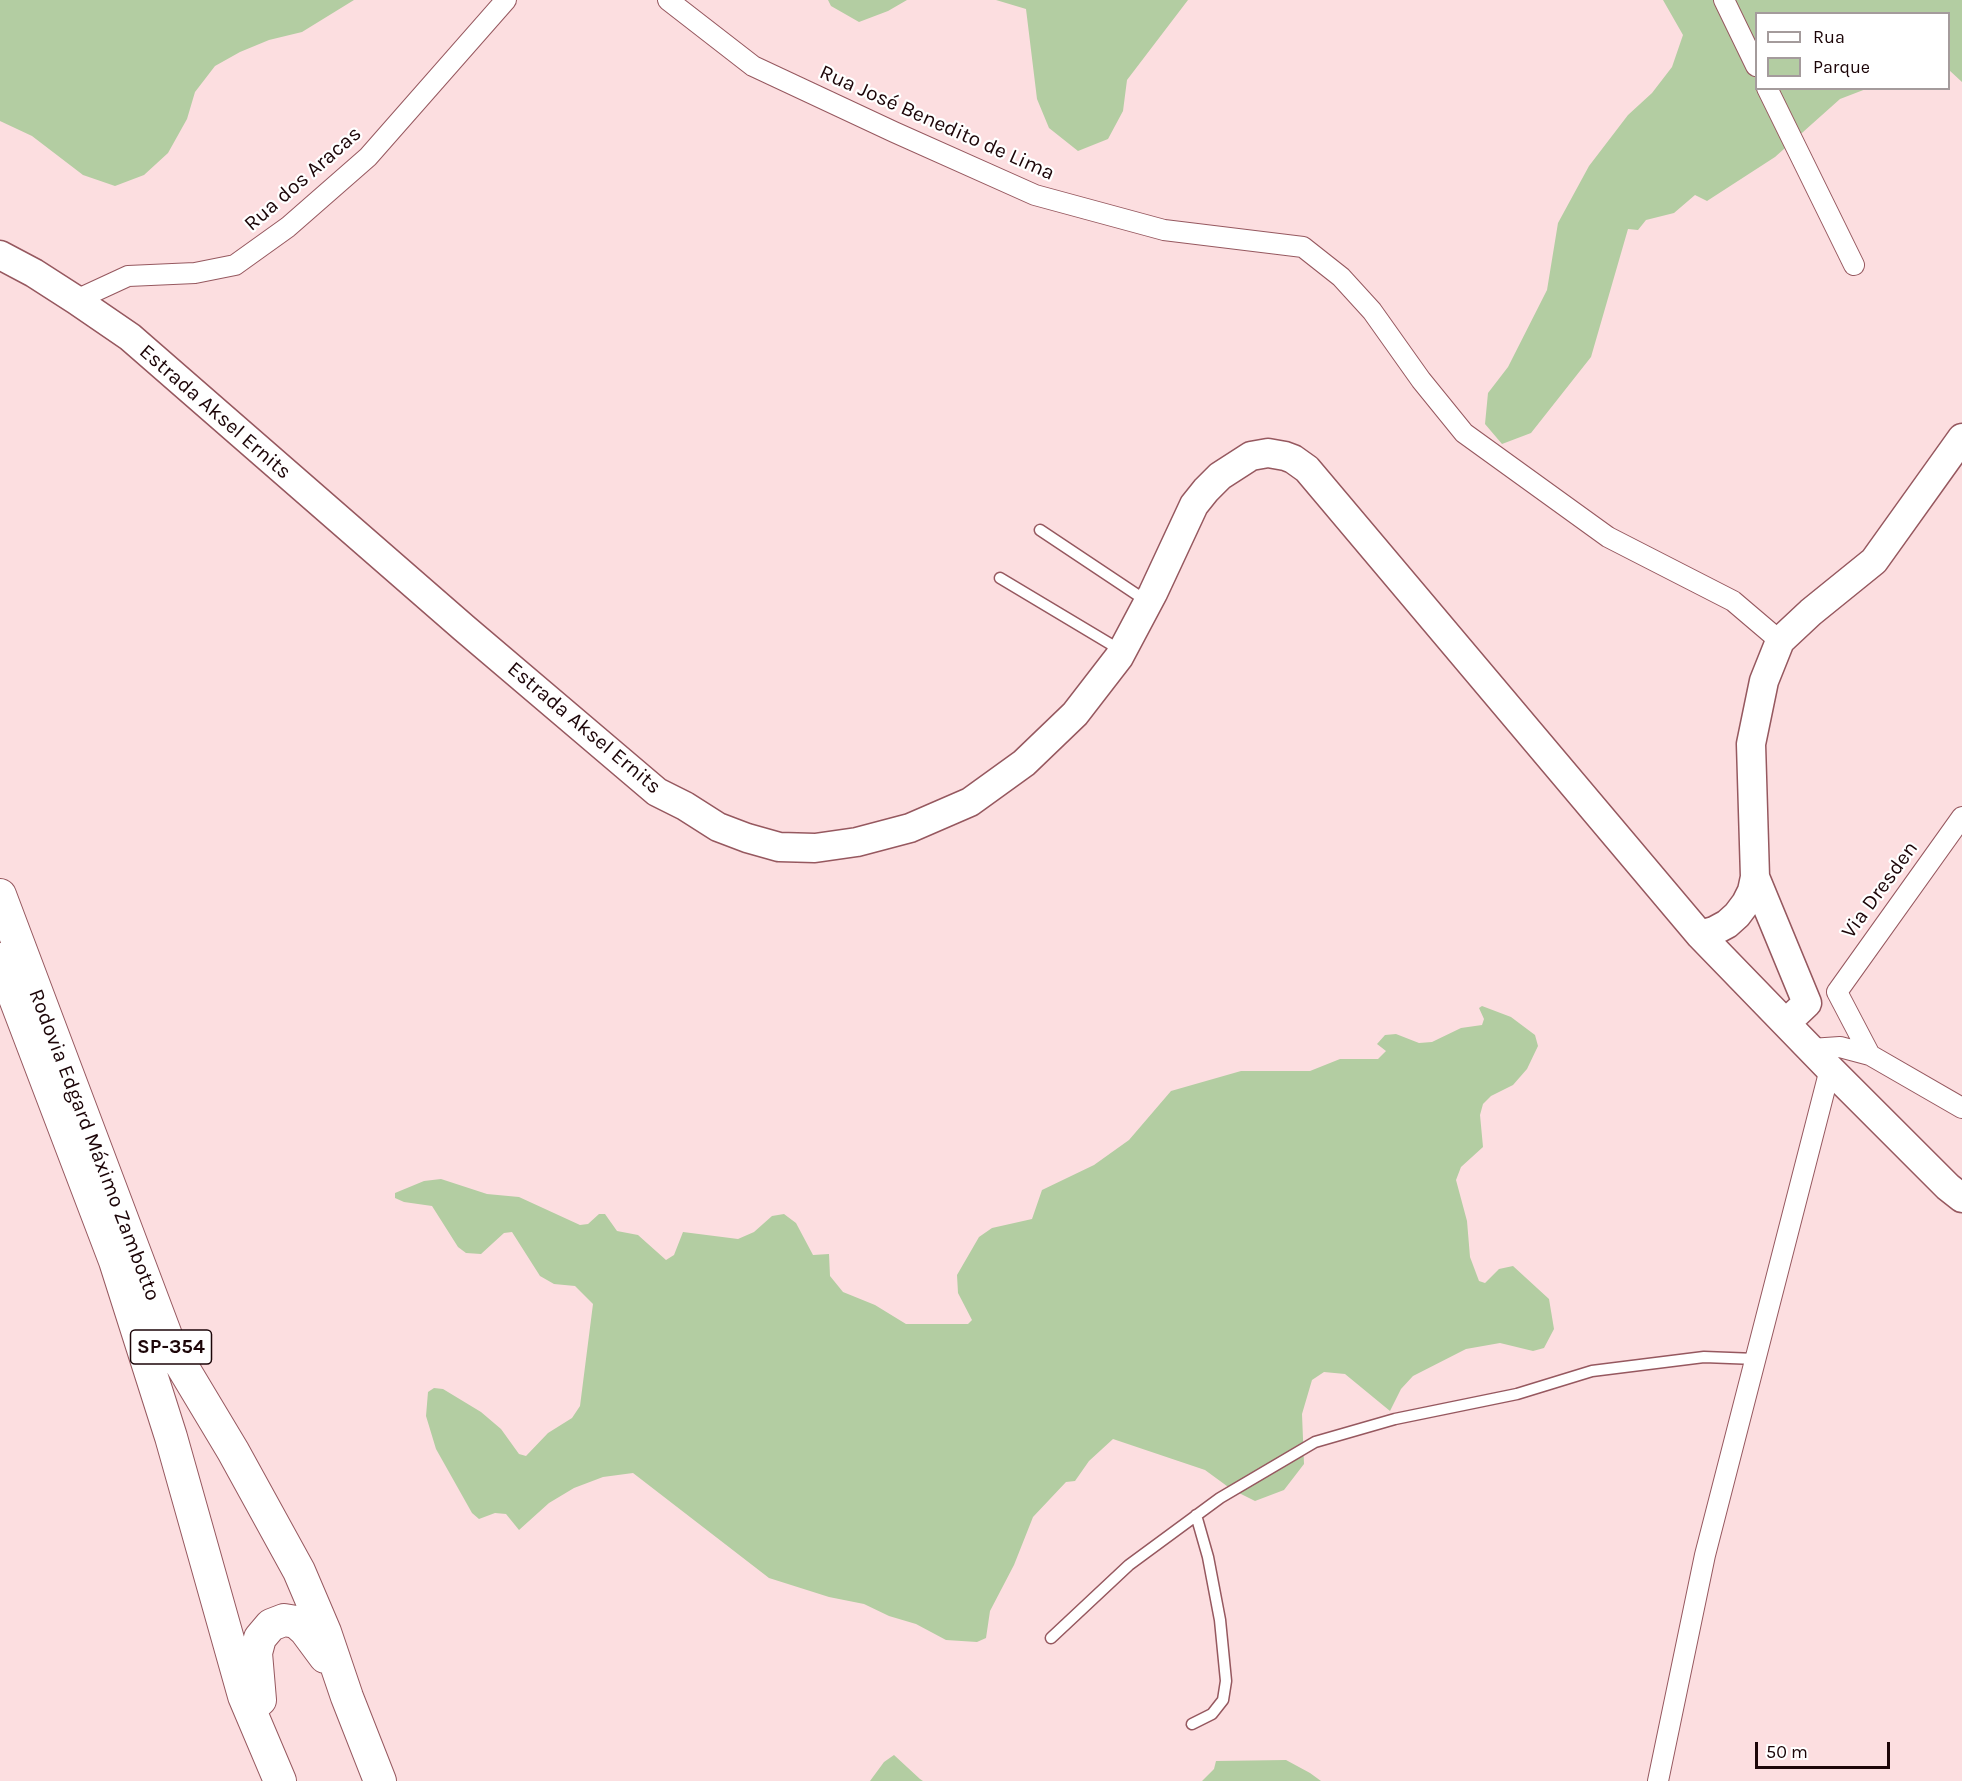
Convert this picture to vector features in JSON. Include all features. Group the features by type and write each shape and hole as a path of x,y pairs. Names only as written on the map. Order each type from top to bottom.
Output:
{"main road":[{"name":"Rodovia Edgard Máximo Zambotto","path":"0,895 170,1346 233,1451 299,1571 325,1632 347,1697 380,1781"},
{"name":"Rodovia Edgard Máximo Zambotto","path":"0,959 114,1261 171,1437 244,1696 276,1770"},
{"path":"276,1770 259,1691 256,1653 260,1638 271,1625 284,1620 296,1622 306,1630 325,1657 347,1697"}],"street":[{"name":"Rua dos Aracas","path":"76,300 128,276 195,273 235,266 288,227 368,158 506,0"},
{"name":"Rua José Benedito de Lima","path":"668,0 753,66 1035,195 1164,230 1303,247 1341,277 1372,311 1421,380 1464,433 1608,537 1733,601 1780,641"},
{"path":"1724,0 1755,64"},
{"path":"1768,90 1854,265"},
{"name":"Estrada Aksel Ernits","path":"0,255 34,273 130,337 455,620 657,792 718,827 779,847 815,848 857,842 910,828 970,802 1024,763 1075,714 1122,651 1194,505 1206,490 1220,476 1251,456 1277,454 1293,459 1307,469 1700,935 1786,1023"},
{"path":"1700,935 1720,927 1737,915 1752,891 1755,877 1751,744 1764,681 1780,641 1811,612 1874,561 1962,438"},
{"name":"Via Dresden","path":"1837,992 1962,817"},
{"path":"1755,877 1807,1003"},
{"path":"1870,1055 1837,992 1807,1003 1786,1023 1948,1187 1962,1198"},
{"path":"1659,1781 1705,1555 1756,1359 1821,1059 1840,1047 1870,1055 1962,1108"}],"lane":[{"path":"1040,530 1148,602"},
{"path":"1000,578 1122,651"},
{"path":"1051,1638 1129,1565 1196,1515 1220,1498 1315,1442 1395,1419 1517,1394 1592,1371 1704,1357 1756,1359"},
{"path":"1192,1724 1212,1714 1222,1700 1226,1681 1220,1620 1208,1557 1196,1515"}],"green space":[{"path":"0,0 354,0 302,32 269,40 215,66 195,92 187,119 168,153 144,175 115,186 83,175 32,136 0,121"},
{"path":"828,0 907,0 888,11 859,22 831,6"},
{"path":"996,0 1188,0 1127,80 1123,111 1108,139 1078,151 1049,128 1037,99 1026,9"},
{"path":"1663,0 1962,0 1962,82 1950,71 1950,12 1755,12 1755,90 1863,90 1840,99 1775,157 1707,201 1695,195 1674,213 1646,220 1638,230 1628,229 1591,357 1531,433 1502,444 1485,424 1488,393 1508,367 1547,290 1558,223 1589,166 1628,115 1652,93 1672,67 1683,35"},
{"path":"1482,1006 1511,1017 1535,1035 1538,1046 1527,1069 1513,1085 1491,1096 1483,1104 1480,1115 1483,1147 1461,1167 1456,1180 1467,1221 1470,1257 1479,1281 1485,1283 1499,1269 1513,1266 1549,1299 1554,1329 1544,1348 1533,1351 1500,1343 1466,1349 1413,1376 1401,1389 1390,1411 1345,1374 1324,1372 1312,1380 1302,1414 1304,1464 1284,1490 1255,1501 1231,1489 1205,1470 1113,1439 1089,1461 1075,1481 1066,1482 1033,1517 1014,1565 990,1611 986,1638 977,1642 946,1640 916,1624 889,1616 864,1604 829,1597 769,1578 633,1473 603,1477 574,1488 549,1503 519,1530 506,1514 495,1513 479,1519 472,1513 436,1449 426,1416 428,1392 434,1388 443,1389 481,1412 501,1429 519,1454 526,1456 548,1433 572,1418 580,1406 593,1304 575,1286 554,1284 540,1276 512,1232 504,1233 481,1254 466,1253 458,1247 432,1206 404,1202 395,1198 395,1193 424,1181 441,1179 487,1194 519,1197 580,1225 588,1224 599,1214 605,1214 617,1231 638,1235 666,1260 674,1255 683,1232 738,1239 754,1232 772,1216 784,1214 796,1223 813,1255 829,1254 830,1276 843,1292 875,1305 906,1324 968,1324 972,1320 958,1293 957,1275 979,1237 992,1228 1032,1219 1042,1190 1094,1165 1129,1140 1171,1091 1241,1071 1310,1071 1340,1059 1378,1059 1386,1051 1377,1044 1385,1035 1396,1034 1419,1043 1432,1042 1461,1028 1482,1025 1484,1019 1479,1008"},
{"path":"894,1755 923,1781 870,1781 884,1762"},
{"path":"1286,1760 1321,1781 1202,1781 1214,1769 1216,1761"}]}
